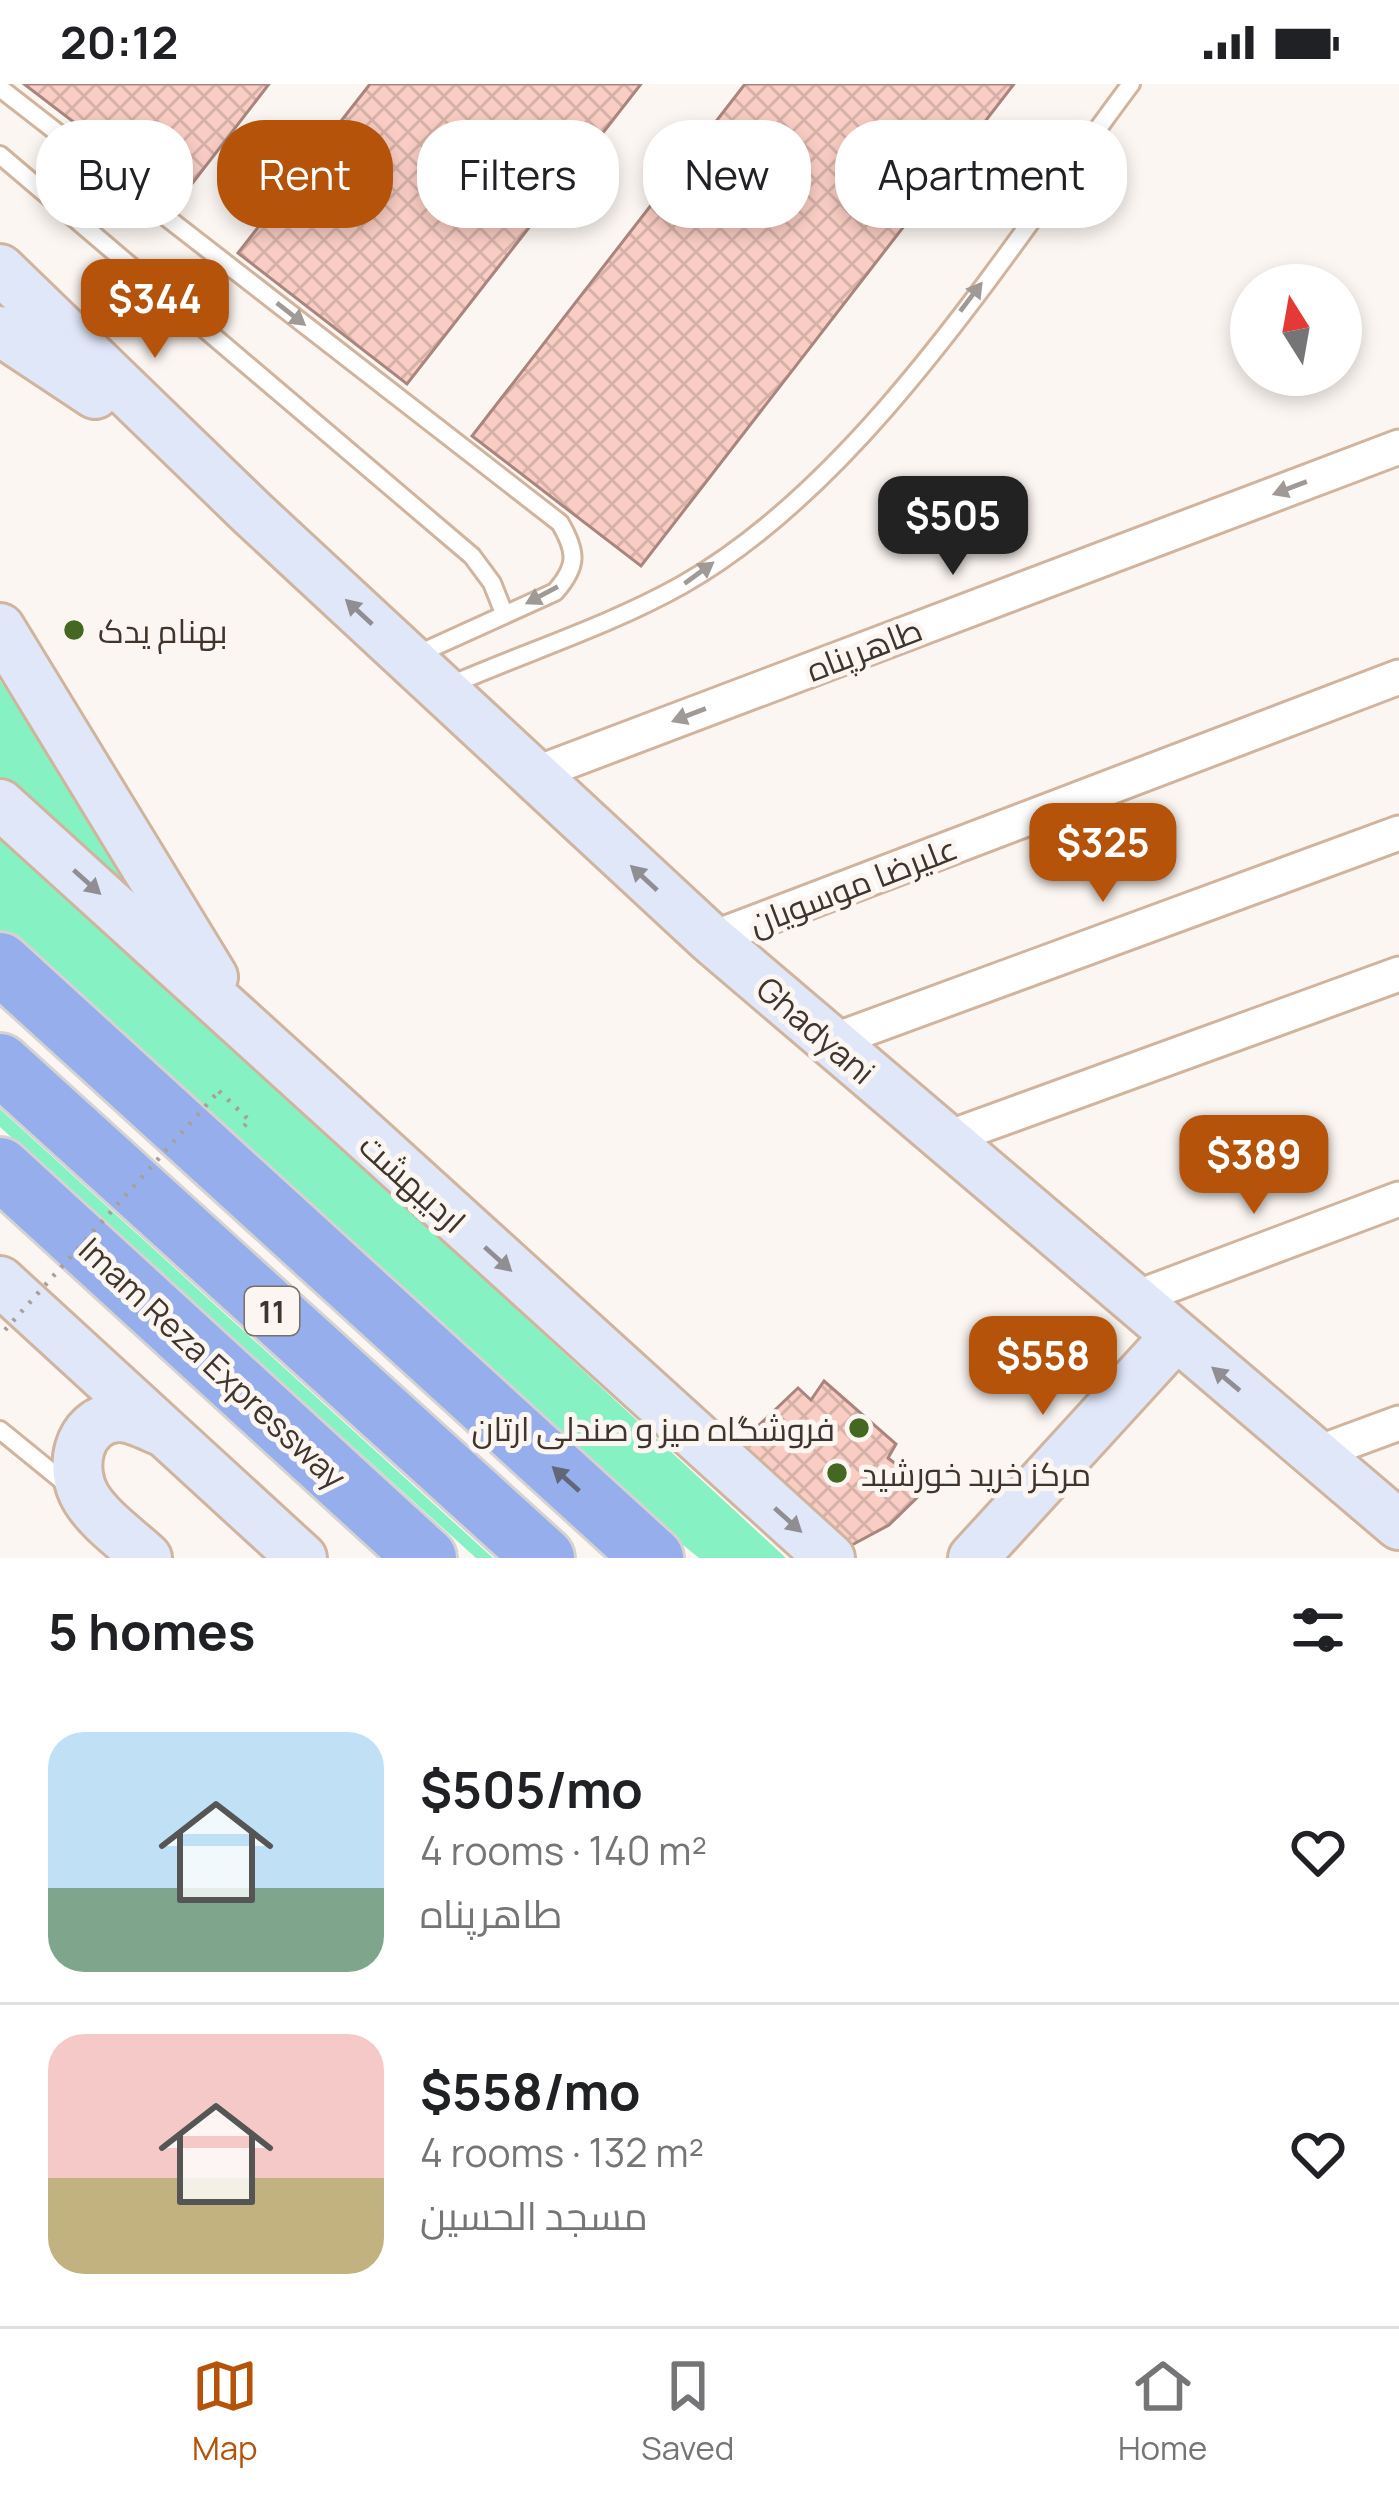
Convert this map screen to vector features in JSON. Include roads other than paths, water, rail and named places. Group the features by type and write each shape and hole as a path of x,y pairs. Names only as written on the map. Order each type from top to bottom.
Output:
{"highway":[{"path":"0,963 653,1558"},
{"path":"88,1044 465,1486"},
{"name":"11","path":"0,1064 544,1558"},
{"name":"Imam Reza Expressway","path":"0,1172 419,1553"}],"main road":[{"path":"0,269 252,513"},
{"path":"0,331 65,372 252,513"},
{"name":"Ghadyani","path":"252,513 710,939 1399,1526"},
{"path":"0,628 199,949 230,1013"},
{"name":"اردیبهشت","path":"0,804 830,1558"},
{"path":"0,1281 302,1558"},
{"path":"973,1558 1176,1336"},
{"path":"147,1558 89,1503 76,1477 76,1457 98,1424 118,1417 162,1431"}],"street":[{"name":"طاهرپناه","path":"532,775 1399,447"},
{"name":"علیرضا موسویان","path":"710,939 1399,677"},
{"path":"830,1042 1399,833"},
{"path":"944,1139 1399,974"},
{"path":"1133,1299 1399,1199"},
{"path":"1316,1454 1399,1423"}],"lane":[{"path":"424,674 682,585 771,521 868,433 1131,84"},
{"path":"0,88 560,523 575,549 572,573 555,592 504,613 424,674"},
{"path":"0,155 472,556 492,583 504,613"},
{"path":"0,1430 89,1503"}],"place":[{"name":"بهنام یدک","path":"74,630"},
{"name":"فروشگاه میز و صندلی ارتان","path":"859,1428"},
{"name":"مرکز خرید خورشید","path":"837,1473"}]}
